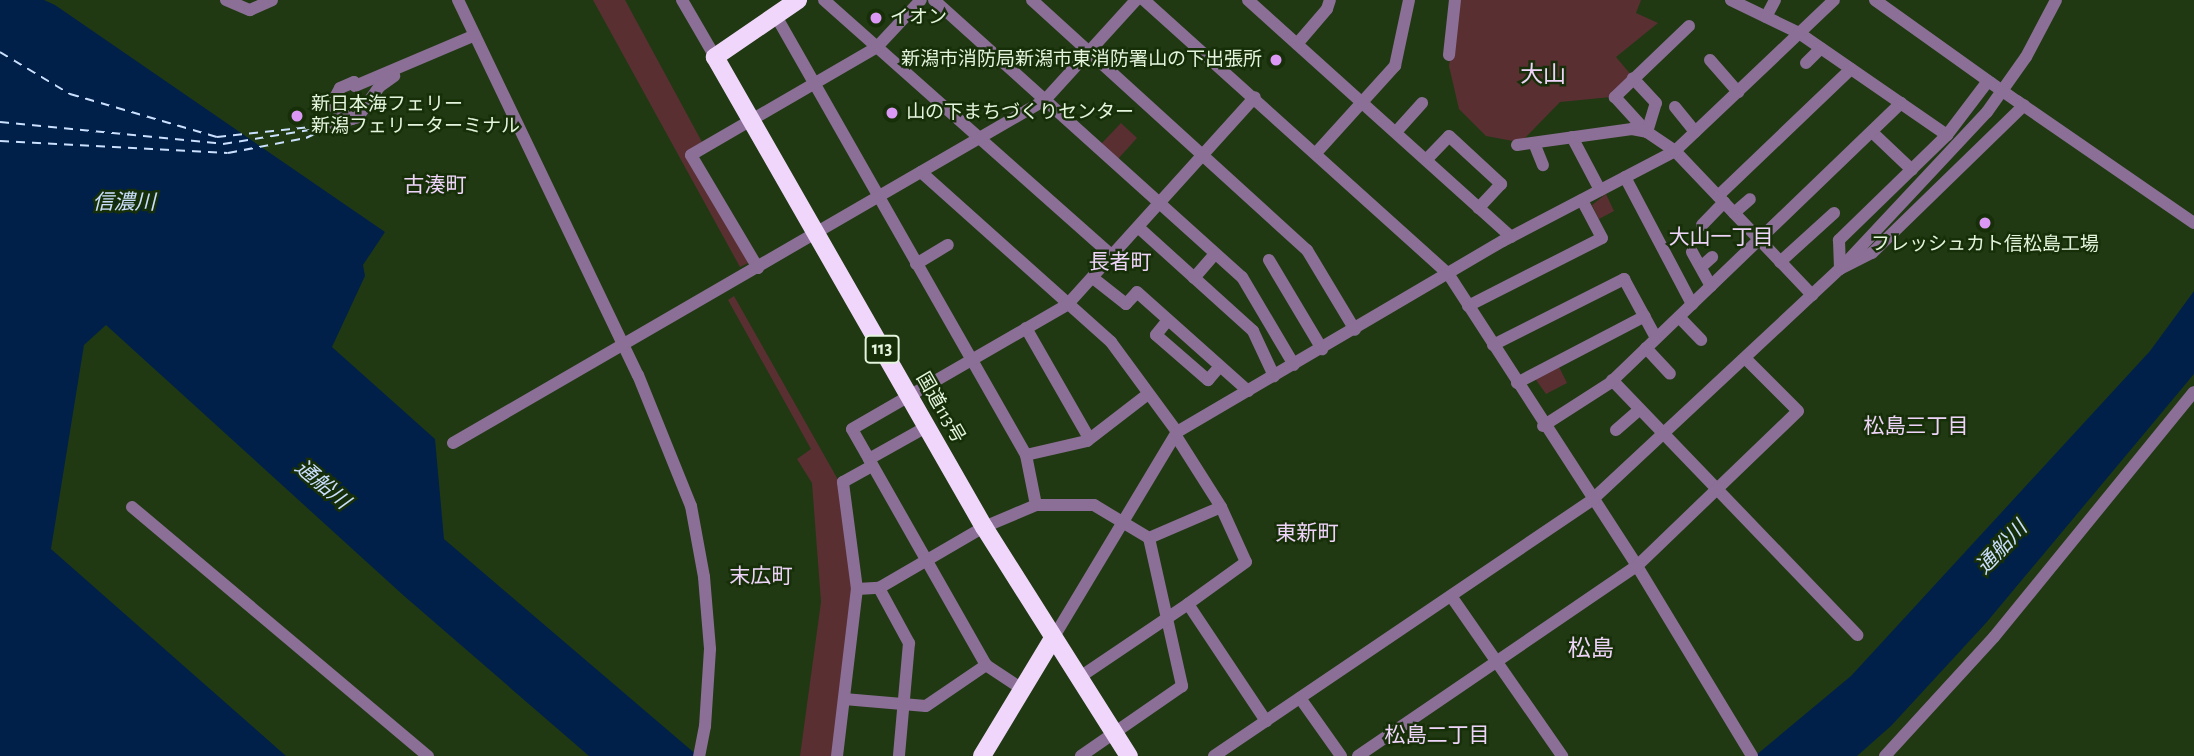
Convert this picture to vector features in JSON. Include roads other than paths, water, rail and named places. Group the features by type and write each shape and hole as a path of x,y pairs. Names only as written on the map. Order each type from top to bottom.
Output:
{"highway":[{"path":"715,57 798,0"},
{"name":"国道113号","path":"715,57 926,427 1052,640"},
{"path":"985,755 1052,640"},
{"name":"113","path":"1052,640 1129,756"}],"street":[{"path":"226,0 250,10 272,0"},
{"path":"458,0 624,346 691,506 704,577 710,649 705,726 699,754"},
{"path":"824,0 1112,256"},
{"path":"758,268 691,155 877,47 921,0"},
{"path":"934,0 1242,277 1294,365"},
{"path":"1032,0 1307,250 1355,330"},
{"path":"453,443 1045,100 1136,0"},
{"path":"1144,0 1255,97 1449,275 1544,426 1637,566 1752,756"},
{"path":"1248,0 1511,237"},
{"path":"1297,44 1328,9 1330,0"},
{"path":"1316,153 1395,66 1409,0"},
{"path":"1449,55 1455,0"},
{"path":"1766,17 1775,0"},
{"path":"1052,640 1176,434 1511,237 1675,151 1833,0"},
{"path":"1875,0 1989,82 2194,222"},
{"path":"1214,756 1593,499 1840,269 1987,112 2026,57 2056,0"},
{"path":"685,1 715,57"},
{"path":"1735,1 1755,5 1766,17 1799,33 1947,135"},
{"path":"776,16 1026,455 1036,506"},
{"path":"1689,26 1615,97 1647,132 1675,151 1812,295"},
{"path":"352,119 331,105 340,88 408,65 475,35"},
{"path":"1806,63 1821,48"},
{"path":"1710,60 1738,92"},
{"path":"334,124 352,119 379,87 408,65"},
{"path":"1702,225 1721,199 1852,69"},
{"path":"1633,78 1656,103 1647,132"},
{"path":"1840,269 1839,240 1947,135 1989,82"},
{"path":"1022,689 986,665 852,429 1067,304 1255,97"},
{"path":"1395,132 1422,103"},
{"path":"1544,426 1612,380 1901,103"},
{"path":"1840,269 1872,253 2021,103"},
{"path":"1675,107 1695,132"},
{"path":"1517,145 1572,137 1647,132"},
{"path":"1872,132 1912,170"},
{"path":"1426,160 1449,136 1501,184 1479,208"},
{"path":"1572,137 1600,190"},
{"path":"1534,143 1543,165"},
{"path":"921,172 1111,342 1176,434 1221,507 1246,562 1077,679"},
{"path":"1625,177 1692,304"},
{"path":"1734,213 1750,198"},
{"path":"1468,306 1602,238 1582,200"},
{"path":"1780,262 1834,213"},
{"path":"1138,227 1253,331 1274,376"},
{"path":"916,264 948,245"},
{"path":"1692,252 1711,286"},
{"path":"1194,278 1215,254"},
{"path":"1701,267 1712,257"},
{"path":"1269,260 1322,349"},
{"path":"1093,278 1126,303 1137,292 1248,391"},
{"path":"1493,345 1624,279 1656,338"},
{"path":"1517,383 1645,316"},
{"path":"1679,317 1701,340"},
{"path":"1168,320 1156,335 1208,380 1220,366"},
{"path":"1026,328 1089,438"},
{"path":"1646,348 1670,374"},
{"path":"1358,756 1637,566 1798,411 1745,358"},
{"path":"1612,380 1716,492 1857,635"},
{"path":"1885,756 2002,627 2194,392"},
{"path":"1026,455 1089,438 1148,394"},
{"path":"1616,430 1639,410"},
{"path":"837,756 857,589 843,482 926,427"},
{"path":"857,589 879,588 984,527 1036,506 1094,505 1149,538 1182,686 1081,756"},
{"path":"132,507 428,756"},
{"path":"1149,538 1221,507"},
{"path":"879,588 909,643 899,756"},
{"path":"1451,596 1562,756"},
{"path":"1188,604 1266,721"},
{"path":"844,699 926,706 986,665"},
{"path":"1300,698 1340,756"}],"water":[{"name":"信濃川","path":"0,0 44,0 55,5 385,232 363,265 365,276 332,347 435,439 444,539 698,756 589,756 403,595 106,325 84,345 51,549 286,756 0,756"},
{"name":"通船川","path":"2194,291 2194,374 1986,623 1891,726 1857,756 1755,756 1851,676 2150,351"}],"place":[{"name":"イオン","path":"876,18"},
{"name":"新潟市消防局新潟市東消防署山の下出張所","path":"1276,60"},
{"name":"山の下まちづくりセンター","path":"892,113"},
{"name":"新日本海フェリー 新潟フェリーターミナル","path":"297,116"},
{"name":"フレッシュカト信松島工場","path":"1985,223"}],"district":[{"name":"大山","path":"1543,76"},
{"name":"古湊町","path":"435,186"},
{"name":"大山一丁目","path":"1721,238"},
{"name":"長者町","path":"1120,263"},
{"name":"松島三丁目","path":"1916,427"},
{"name":"東新町","path":"1307,534"},
{"name":"末広町","path":"761,577"},
{"name":"松島","path":"1591,650"},
{"name":"松島二丁目","path":"1437,736"}]}
